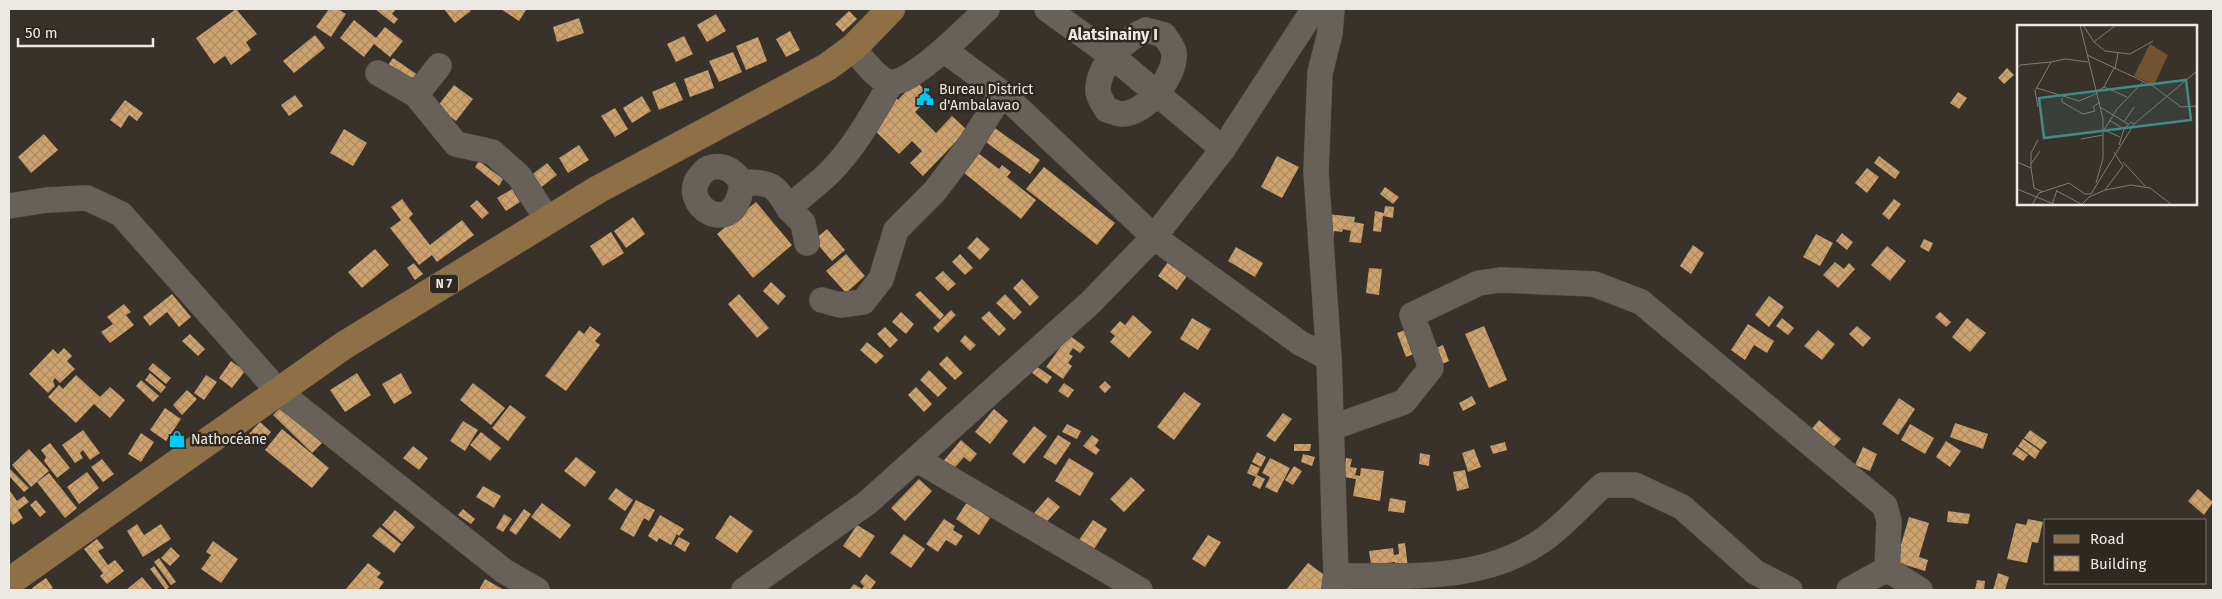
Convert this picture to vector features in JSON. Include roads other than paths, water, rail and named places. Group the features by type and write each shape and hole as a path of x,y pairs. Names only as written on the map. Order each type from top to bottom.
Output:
{"main road":[{"name":"N 7","path":"9,582 278,390 343,346 597,190 827,67 853,48 891,9"}],"street":[{"path":"853,48 883,79 891,83 905,80 944,50 987,9"},
{"path":"1046,9 1112,56 1159,93 1223,149"},
{"path":"744,590 867,503 1090,303 1154,238 1223,149 1319,14"},
{"path":"1319,14 1320,73 1316,172 1329,358 1335,583 1450,574 1496,565 1541,542 1603,485 1635,485 1682,507 1755,572 1790,590"},
{"path":"1146,30 1164,36 1174,52 1171,70 1159,93 1138,110 1122,114 1107,110 1098,94 1100,78 1112,56 1130,37 1146,30"},
{"path":"944,50 1002,93 1154,238 1300,343 1329,358"},
{"path":"416,95 439,66"},
{"path":"378,73 416,95 456,144 492,152 519,176 548,220"},
{"path":"789,209 798,199 832,171 861,136 891,83"},
{"path":"822,300 840,305 863,302 881,279 896,230 935,191 971,143 1002,93"},
{"path":"742,182 770,184 780,193 789,209 804,223 807,243"},
{"path":"9,206 47,200 87,198 122,214 278,390 504,571 537,590"},
{"path":"1331,428 1404,402 1431,368 1412,314 1479,283 1500,280 1594,284 1641,302 1884,506 1889,522 1887,570"},
{"path":"916,459 1107,582 1140,590"},
{"path":"1849,590 1887,570"},
{"path":"1887,570 1920,590"}],"place":[{"name":"Bureau District d'Ambalavao","path":"925,97"},
{"name":"Nathocéane","path":"177,439"}],"district":[{"name":"Alatsinainy I","path":"1113,34"}]}
